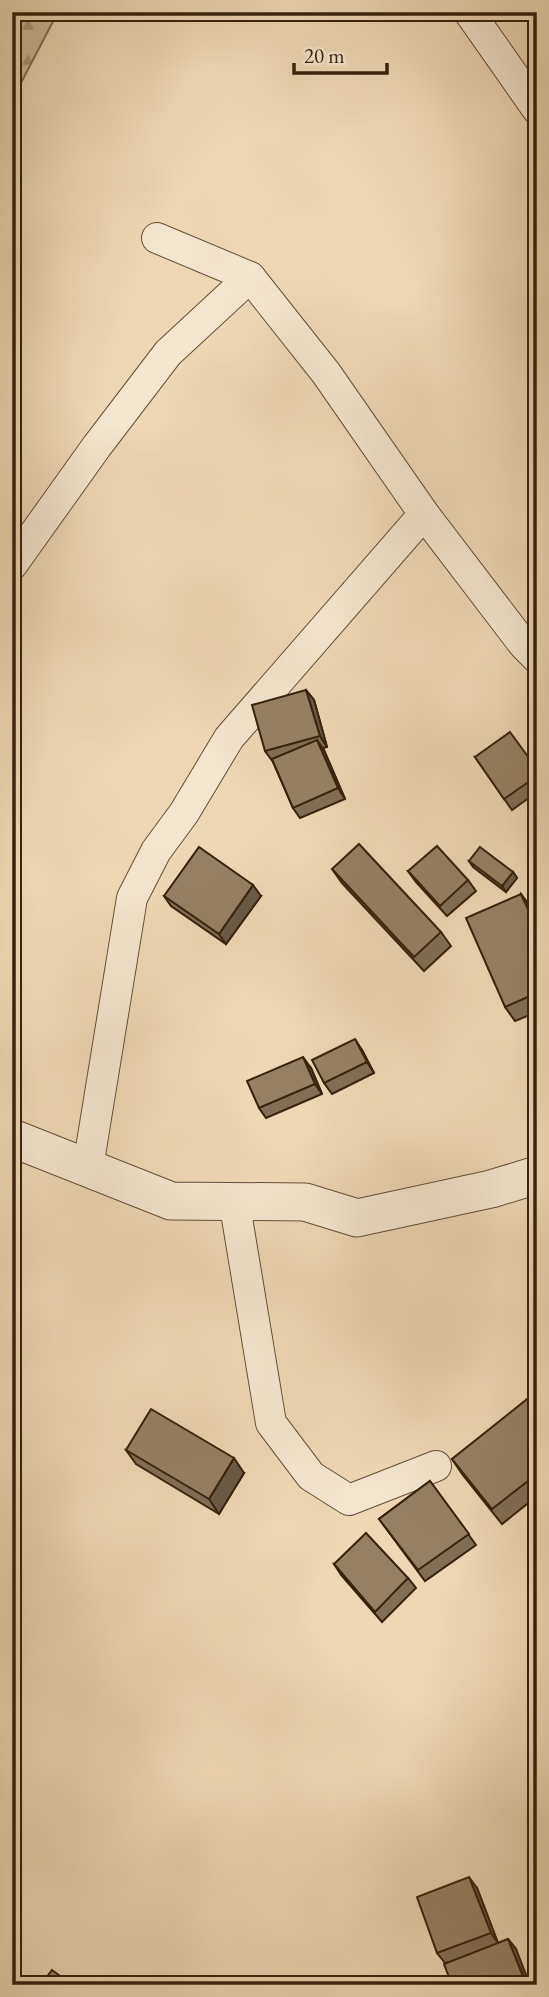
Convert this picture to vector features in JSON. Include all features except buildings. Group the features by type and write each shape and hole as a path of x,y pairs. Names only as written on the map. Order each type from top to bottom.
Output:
{"street":[{"path":"469,12 537,109"},
{"path":"157,238 250,277 326,373 424,514 537,658"},
{"path":"12,565 168,353 250,277"},
{"path":"88,1167 132,898 156,851 184,813 229,738 424,514"},
{"path":"12,1139 171,1201 305,1202 357,1217 491,1189 537,1175"},
{"path":"234,1200 271,1423 311,1476 349,1500 436,1466"}],"green space":[{"path":"12,12 58,12 12,100"}]}
